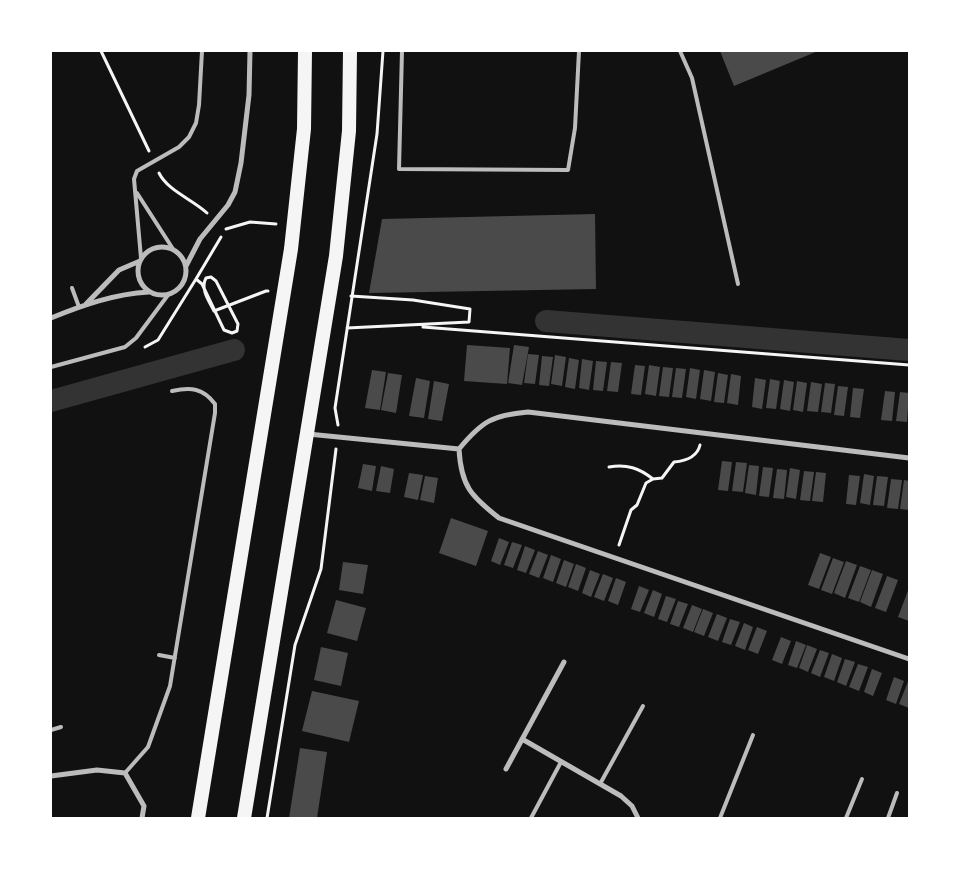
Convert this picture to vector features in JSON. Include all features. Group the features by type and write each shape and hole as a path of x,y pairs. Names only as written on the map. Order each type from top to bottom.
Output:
{"highway":[{"path":"198,818 254,488 294,226 304,129 305,51"},
{"path":"244,818 308,434 344,197 349,130 350,51"}],"street":[{"path":"186,266 200,239 228,205 235,192 249,95 250,51"},
{"path":"51,318 86,304 126,294 150,292 168,295 180,287 186,274 186,266 180,253 173,249 159,246 152,248 141,259 120,270 86,304"},
{"path":"141,259 138,274 144,287 150,292"},
{"path":"909,458 528,412 501,414 475,430 459,448 460,472 475,499 499,518 909,659"},
{"path":"308,434 459,448"},
{"path":"506,769 564,662"},
{"path":"522,739 621,796 632,806 638,818"},
{"path":"51,776 97,770 125,772 144,806 142,818"}],"lane":[{"path":"141,259 134,179 137,171 179,147 189,136 196,123 202,51"},
{"path":"402,51 399,169 568,170 575,128 579,51"},
{"path":"680,51 692,78 738,284"},
{"path":"136,191 173,249"},
{"path":"72,288 79,307"},
{"path":"51,367 125,347 136,338 168,295"},
{"path":"125,772 148,747 165,705 175,658 215,404 197,389 186,388 172,392"},
{"path":"159,655 175,658"},
{"path":"600,784 643,706"},
{"path":"51,730 61,727"},
{"path":"720,818 753,735"},
{"path":"531,818 562,762"},
{"path":"846,818 862,779"},
{"path":"888,818 897,793"}],"path":[{"path":"102,51 164,183 195,202 225,230"},
{"path":"339,426 334,408 377,134 383,51"},
{"path":"276,291 266,291 231,304 223,308 214,311 205,292 204,283 206,278 211,277 216,281 224,298 229,306 238,324 237,331 232,333 224,330 217,315 213,307 210,300 206,292 202,284 196,279 225,230 250,222 294,226"},
{"path":"344,296 413,300 470,309 469,322 347,328"},
{"path":"413,326 909,365"},
{"path":"615,558 631,510 637,505 646,483 653,479 662,478 674,462 686,461 698,451 702,434"},
{"path":"267,818 295,645 321,569 336,453"},
{"path":"609,467 621,465 633,467 653,479"}],"building":[{"path":"720,51 818,51 734,86"},
{"path":"595,214 596,289 369,293 382,219"},
{"path":"467,345 510,348 507,384 464,381"},
{"path":"514,345 529,347 522,385 508,383"},
{"path":"528,354 539,355 535,384 524,383"},
{"path":"555,355 566,357 562,386 551,384"},
{"path":"542,356 553,357 549,386 539,385"},
{"path":"569,358 579,360 575,389 565,387"},
{"path":"582,359 593,361 589,390 579,388"},
{"path":"596,361 607,362 603,391 593,390"},
{"path":"611,362 622,363 618,392 607,391"},
{"path":"635,365 645,366 641,395 631,394"},
{"path":"649,365 660,367 656,396 645,394"},
{"path":"663,367 673,368 669,397 659,396"},
{"path":"676,368 686,369 682,398 672,397"},
{"path":"690,368 700,370 696,399 686,397"},
{"path":"372,370 386,372 380,410 365,408"},
{"path":"704,370 715,372 711,401 700,399"},
{"path":"388,373 402,375 396,413 381,410"},
{"path":"718,373 728,375 724,403 714,402"},
{"path":"731,374 741,376 738,405 727,403"},
{"path":"416,378 430,381 424,418 409,416"},
{"path":"755,378 766,380 762,409 752,407"},
{"path":"770,379 780,381 776,409 766,408"},
{"path":"784,380 794,382 790,411 780,409"},
{"path":"434,381 449,384 442,421 428,419"},
{"path":"797,381 807,383 803,412 793,410"},
{"path":"811,382 822,384 818,412 807,411"},
{"path":"825,383 835,384 831,413 821,412"},
{"path":"838,386 848,387 844,416 834,415"},
{"path":"853,388 864,389 860,418 850,417"},
{"path":"885,391 895,392 892,421 881,420"},
{"path":"900,392 909,393 907,422 896,421"},
{"path":"722,461 732,462 728,491 718,490"},
{"path":"736,462 747,463 743,492 732,491"},
{"path":"363,464 376,466 372,491 358,488"},
{"path":"749,465 759,466 756,495 745,493"},
{"path":"381,466 394,469 390,493 376,491"},
{"path":"763,467 773,468 769,497 759,496"},
{"path":"790,468 800,470 796,499 786,497"},
{"path":"777,469 787,470 784,499 773,498"},
{"path":"804,471 814,472 810,501 800,500"},
{"path":"816,472 826,473 823,502 812,501"},
{"path":"409,473 423,475 418,500 404,497"},
{"path":"864,474 874,476 870,505 860,503"},
{"path":"849,475 860,476 856,505 846,504"},
{"path":"425,476 438,478 434,503 420,500"},
{"path":"877,476 888,477 884,506 873,505"},
{"path":"891,479 902,480 898,509 887,508"},
{"path":"904,480 909,481 909,510 900,509"},
{"path":"451,518 488,531 476,566 439,553"},
{"path":"499,538 509,542 500,565 491,561"},
{"path":"512,542 522,545 513,568 504,565"},
{"path":"525,546 535,550 526,573 517,570"},
{"path":"538,551 548,555 539,578 529,574"},
{"path":"820,553 831,557 819,589 808,585"},
{"path":"551,555 561,559 553,582 543,578"},
{"path":"833,558 844,562 832,594 821,590"},
{"path":"564,560 574,564 566,587 556,583"},
{"path":"846,561 857,565 845,598 834,593"},
{"path":"343,562 368,565 363,594 339,590"},
{"path":"576,564 586,568 578,591 568,587"},
{"path":"860,566 871,570 859,602 848,598"},
{"path":"590,570 600,574 591,597 582,593"},
{"path":"872,570 883,574 871,607 860,602"},
{"path":"603,574 613,578 604,601 594,597"},
{"path":"887,576 898,580 886,612 875,608"},
{"path":"616,578 626,582 618,605 608,601"},
{"path":"639,586 649,590 640,612 631,609"},
{"path":"909,588 909,621 898,617"},
{"path":"653,590 662,594 654,617 644,613"},
{"path":"666,596 676,599 667,622 658,619"},
{"path":"336,600 366,608 357,641 327,633"},
{"path":"678,601 688,604 679,627 670,624"},
{"path":"692,605 702,609 693,632 683,628"},
{"path":"703,609 713,613 704,636 694,632"},
{"path":"717,614 727,618 718,641 708,637"},
{"path":"730,619 740,622 731,645 722,642"},
{"path":"744,623 753,627 745,650 735,646"},
{"path":"757,627 767,631 758,654 748,650"},
{"path":"781,637 791,641 782,664 772,660"},
{"path":"796,641 806,645 797,668 788,665"},
{"path":"807,645 817,649 808,672 799,668"},
{"path":"321,647 348,653 341,686 314,680"},
{"path":"820,650 829,653 820,677 811,673"},
{"path":"832,654 842,658 834,681 824,677"},
{"path":"845,659 855,662 846,686 837,682"},
{"path":"858,664 868,667 859,691 849,687"},
{"path":"872,669 882,673 873,696 864,692"},
{"path":"894,677 904,681 896,704 886,700"},
{"path":"909,679 909,708 899,704"},
{"path":"312,691 359,701 349,742 302,731"},
{"path":"300,748 327,752 317,818 289,818"}],"waterway":[{"path":"546,321 909,350"},
{"path":"51,401 234,350"}]}
